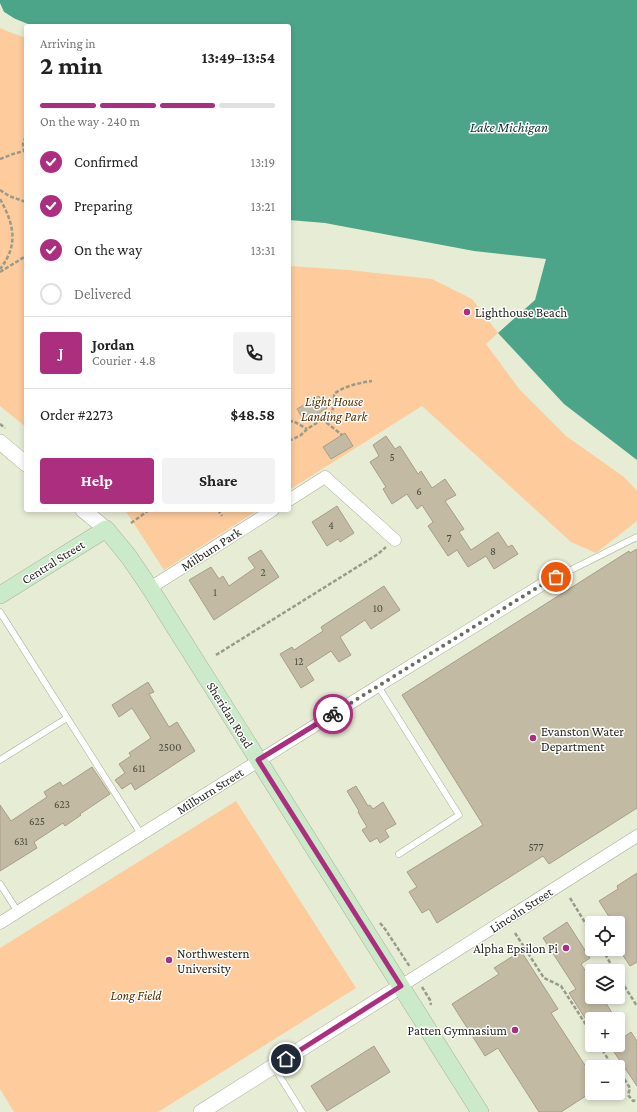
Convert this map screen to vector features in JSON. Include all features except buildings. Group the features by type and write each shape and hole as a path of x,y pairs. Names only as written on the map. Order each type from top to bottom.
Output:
{"main road":[{"name":"Sheridan Road","path":"106,529 129,557 150,588 480,1112"},
{"name":"Central Street","path":"0,595 106,529"}],"street":[{"path":"0,442 24,462"},
{"path":"291,499 325,477 395,540"},
{"name":"Sheridan Road","path":"85,512 106,529"},
{"name":"Milburn Park","path":"150,588 270,512"},
{"name":"Milburn Street","path":"0,923 258,760 543,584"},
{"name":"Lincoln Street","path":"201,1112 637,836"}],"lane":[{"path":"543,584 637,537"},
{"path":"0,612 141,834"},
{"path":"378,686 459,815 399,854"},
{"path":"0,760 67,718"},
{"path":"0,884 18,912"},
{"path":"274,1067 302,1112"}],"path":[{"path":"0,159 24,151 24,141"},
{"path":"0,190 9,196 24,201"},
{"path":"0,199 11,223 13,241 9,255 0,271"},
{"path":"0,271 5,270 24,257"},
{"path":"291,440 332,412 334,394 341,389 358,383 372,381"},
{"path":"317,415 342,434"},
{"path":"291,422 293,421 307,429"},
{"path":"131,523 146,512"},
{"path":"219,512 222,516"},
{"path":"216,655 378,554 395,540"},
{"path":"570,898 585,923"},
{"path":"515,933 544,978 561,986 585,1023"},
{"path":"625,987 637,1006"},
{"path":"625,1080 630,1088 628,1095 631,1100 637,1100"}],"green space":[{"path":"0,28 24,37 24,425 0,406"},
{"name":"Light House Landing Park","path":"291,266 348,270 432,279 472,299 498,333 486,344 520,390 566,436 624,477 637,491 637,521 596,553 571,542 422,406 291,489"},
{"path":"126,512 255,512 164,570"},
{"name":"Long Field","path":"236,801 356,988 158,1112 14,1112 0,1089 0,948"}],"water":[{"name":"Lake Michigan","path":"0,0 637,0 637,460 564,404 498,333 535,300 546,259 474,251 325,223 291,220 291,24 24,25 0,8"}],"pier":[{"path":"0,3 4,12 13,18 28,24 24,24 24,32 12,19 0,11"}],"way so far":[{"path":"333,714 556,577"}],"place":[{"name":"Lighthouse Beach","path":"467,312"},
{"name":"Evanston Water Department","path":"533,738"},
{"name":"Alpha Epsilon Pi","path":"566,948"},
{"name":"Northwestern University","path":"169,960"},
{"name":"Patten Gymnasium","path":"515,1030"}],"route":[{"path":"286,1059 401,986 258,760 333,714"}]}
